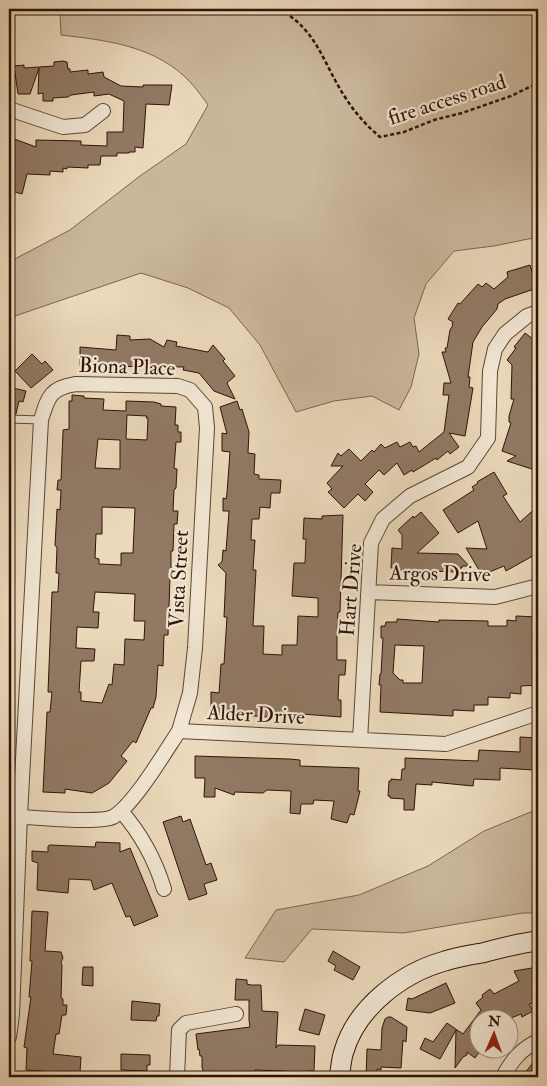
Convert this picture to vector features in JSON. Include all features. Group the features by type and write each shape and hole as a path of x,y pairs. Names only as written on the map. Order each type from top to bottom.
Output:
{"main road":[{"path":"339,1077 344,1051 352,1031 362,1015 390,989 414,974 444,961 538,941"}],"street":[{"path":"9,109 63,127 85,125 103,111"},
{"name":"Hart Drive","path":"360,740 370,592 371,543 383,519 410,496 468,467 488,438 490,371 495,349 505,334 527,316 538,312"},
{"name":"Biona Place","path":"9,1037 12,1004 14,816 42,420 48,398 61,387 76,384 178,386 190,390 205,407 207,428"},
{"name":"Vista Street","path":"179,731 190,693 195,648 207,428"},
{"name":"Argos Drive","path":"370,592 495,597 538,586"},
{"name":"Alder Drive","path":"121,811 142,785 179,731 446,744 538,713"},
{"path":"14,816 95,820 112,817 121,811 134,826 157,865 164,889"},
{"path":"177,1077 179,1030 186,1023 236,1014"},
{"path":"503,1077 512,1061 526,1047 538,1040"}],"lane":[{"path":"9,419 42,420"}],"path":[{"name":"fire access road","path":"278,9 302,25 315,41 346,99 364,124 380,137 404,132 434,120 511,96 538,83"}],"shaded area":[{"path":"64,9 538,9 538,237 494,246 454,251 426,284 414,318 419,354 411,387 399,410 372,396 334,401 296,412 260,345 229,308 188,288 141,273 9,318 9,262 70,230 140,176 186,144 208,105 183,75 156,57 141,50 110,42 61,35 60,13"},
{"path":"538,809 538,913 523,913 404,933 312,929 284,962 245,958 276,910 359,895 428,866 484,831"}],"building":[{"path":"54,62 67,62 70,72 88,70 88,74 103,72 104,77 121,86 172,85 169,105 146,104 143,148 135,147 135,152 117,153 117,156 101,156 100,165 88,165 88,168 67,167 67,169 63,168 63,172 50,171 50,175 27,174 22,194 9,190 9,137 36,147 36,140 81,141 81,145 107,146 107,132 123,132 124,101 109,94 94,96 94,92 53,98 53,101 43,101 43,93 38,94 39,68 30,94 18,94 14,66 24,65 24,68 54,66"},
{"path":"530,265 537,288 505,299 498,304 497,309 482,327 473,342 468,377 470,377 469,387 473,388 465,436 449,433 459,447 450,454 448,451 437,460 436,458 413,472 412,470 404,475 397,463 384,475 379,470 365,484 373,492 365,501 358,494 344,508 328,492 332,489 327,483 343,466 331,466 338,453 341,456 349,449 361,461 372,450 374,452 381,444 385,448 397,442 400,447 410,442 413,447 416,446 419,452 444,432 449,395 443,395 444,383 451,383 442,352 446,352 445,348 447,348 450,330 453,325 453,322 448,319 458,303 460,304 478,284 482,287 486,283 494,289 508,277 507,272"},
{"path":"525,333 538,343 538,418 535,435 538,436 538,471 507,461 516,456 502,451 511,423 509,422 509,416 514,399 511,399 512,365 507,360"},
{"path":"117,335 130,336 130,340 150,339 164,347 167,340 177,342 176,346 208,352 213,345 225,359 223,361 235,376 227,383 235,399 214,391 199,373 183,370 184,367 80,366 80,347 116,350"},
{"path":"32,354 42,364 45,361 53,370 31,388 15,371"},
{"path":"9,387 26,391 23,402 19,401 16,414 9,414"},
{"path":"72,395 104,399 103,410 126,411 126,401 154,402 161,404 161,406 176,407 175,425 178,425 178,432 181,432 181,442 176,442 174,468 177,469 173,511 178,511 177,524 174,524 173,551 171,551 173,575 170,577 168,635 164,635 163,666 158,665 156,697 153,708 151,708 136,743 133,741 121,756 127,761 109,783 92,793 65,789 65,793 43,792 47,712 50,712 52,692 48,692 52,592 58,592 59,573 56,573 57,548 55,545 57,509 60,510 61,490 57,490 58,480 61,480 63,430 69,429 69,401 72,401","holes":["127,415 147,416 147,440 126,439","98,439 120,440 120,469 95,468","102,507 135,508 133,553 121,553 121,565 99,564 99,559 95,558 96,534 102,534","95,592 135,594 134,621 145,621 144,640 125,639 124,665 114,664 112,685 109,684 102,703 81,701 81,692 79,692 81,661 94,661 95,649 76,648 77,627 98,628 99,612 93,612"]},
{"path":"237,401 240,410 242,409 249,432 248,453 255,454 254,474 259,475 259,479 281,480 280,493 271,493 270,508 260,507 259,519 252,519 251,540 255,540 253,570 256,570 253,626 264,626 263,654 282,655 282,645 297,645 298,616 318,617 318,598 292,596 294,563 305,563 306,539 303,539 304,518 322,519 322,516 343,515 340,612 338,612 337,632 337,660 346,660 345,675 339,675 338,700 341,700 341,717 276,712 276,718 245,715 242,719 227,718 226,716 215,714 215,707 211,707 211,692 219,693 221,664 224,664 227,617 224,617 226,573 218,565 222,562 223,550 226,551 229,511 223,511 223,498 226,499 227,493 230,452 222,451 222,433 227,434 220,407"},
{"path":"494,472 507,494 503,496 520,522 538,506 538,553 506,571 504,566 482,575 466,548 487,549 478,521 458,533 443,510 474,490 472,487 477,482"},
{"path":"421,512 439,533 417,553 458,554 469,566 462,566 459,572 394,570 394,568 391,568 392,548 402,549 402,535 398,530 413,516 414,518"},
{"path":"516,616 538,617 538,685 521,686 521,694 510,693 510,698 488,697 488,705 474,705 474,711 453,710 453,716 380,712 381,685 379,685 383,638 381,638 381,626 385,626 386,622 397,622 397,619 439,622 439,620 488,621 488,626 507,626 507,620 516,621","holes":["395,645 424,646 422,683 403,683 403,680 400,680 393,673"]},
{"path":"520,737 538,738 538,754 535,754 534,770 500,768 500,780 474,779 473,786 432,782 432,785 416,784 414,810 404,810 404,799 390,798 388,796 389,781 391,779 401,780 402,769 405,769 405,758 478,761 479,750 520,752"},
{"path":"195,756 289,759 300,760 300,766 359,768 358,791 360,791 354,815 350,814 347,823 331,819 334,801 314,800 313,804 301,804 300,814 290,813 291,791 235,792 234,795 215,788 215,797 204,797 205,778 195,778"},
{"path":"181,816 183,822 190,819 206,865 211,863 217,880 204,884 207,894 189,900 163,822"},
{"path":"96,842 120,843 120,852 130,848 158,916 134,926 130,916 126,917 112,883 94,890 91,880 69,879 68,893 37,890 38,863 32,861 32,851 48,852 48,846 50,845 95,847"},
{"path":"32,911 48,912 45,951 61,952 63,958 61,962 61,998 63,999 63,1005 67,1005 66,1015 62,1015 59,1034 56,1034 53,1054 81,1057 80,1072 26,1070 27,1048 24,1047 31,997 29,997 32,961 30,961"},
{"path":"333,951 360,967 353,980 334,970 336,966 328,961"},
{"path":"83,967 93,967 93,986 82,985"},
{"path":"538,967 538,1002 529,1004 533,1011 522,1017 520,1008 480,1008 476,1003 490,989 494,994 519,981 514,971"},
{"path":"236,979 247,980 247,984 251,985 261,985 262,1011 278,1012 276,1048 278,1045 315,1046 314,1071 307,1071 307,1077 283,1077 284,1071 255,1070 255,1077 210,1077 210,1075 204,1075 202,1056 200,1056 198,1050 196,1034 250,1027 249,1000 235,1000"},
{"path":"446,983 455,1003 430,1013 406,1010 408,998 412,999"},
{"path":"132,1001 160,1004 159,1016 157,1016 156,1021 131,1020"},
{"path":"305,1009 325,1015 319,1035 299,1030"},
{"path":"388,1017 407,1027 406,1042 403,1040 401,1068 381,1067 381,1070 377,1069 376,1077 366,1077 367,1049 381,1050 382,1028 385,1019"},
{"path":"447,1023 463,1034 470,1025 470,1054 467,1052 467,1055 463,1057 455,1068 456,1030 440,1059 420,1049 425,1038 433,1042"},
{"path":"121,1054 150,1055 150,1065 147,1065 147,1071 121,1070"},
{"path":"538,1056 538,1077 522,1077"}]}
